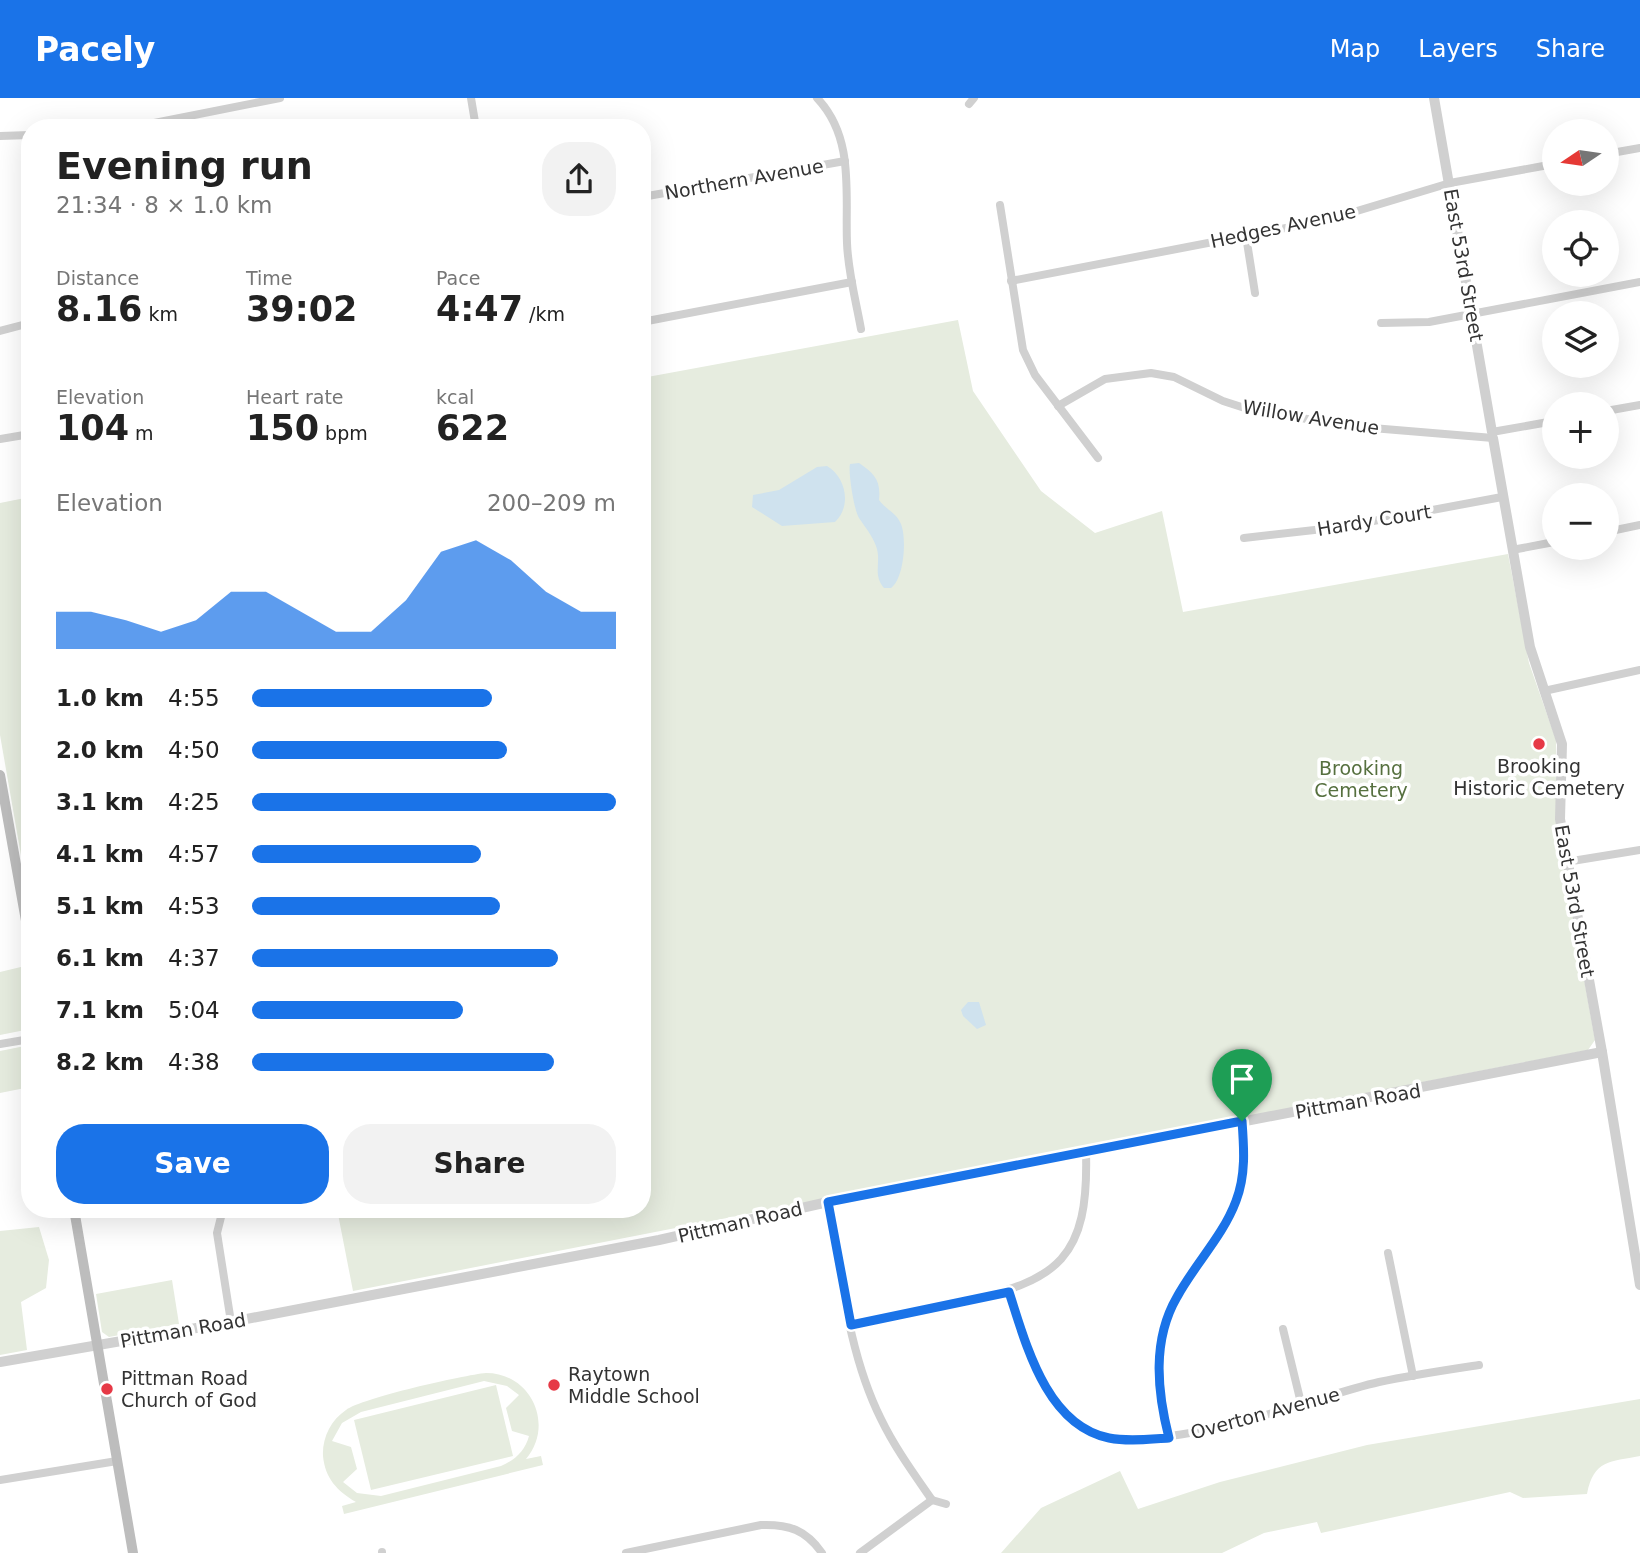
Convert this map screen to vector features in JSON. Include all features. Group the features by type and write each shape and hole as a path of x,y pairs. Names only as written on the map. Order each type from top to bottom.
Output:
{"main road":[{"path":"1,783 21,893"},
{"path":"76,1218 133,1553"}],"street":[{"path":"174,119 280,98"},
{"path":"471,98 474,119"},
{"path":"817,98 835,122 845,161 849,194 847,244 861,329"},
{"name":"East 53rd Street","path":"1434,98 1530,647 1544,691 1556,716 1562,744 1560,819 1566,862 1602,1052 1640,1285"},
{"path":"0,136 21,135"},
{"path":"1619,152 1640,148"},
{"name":"Northern Avenue","path":"651,195 845,161"},
{"name":"Hedges Avenue","path":"1011,281 1327,220 1450,183 1542,166"},
{"path":"1000,205 1023,350 1035,374 1098,458"},
{"path":"1246,236 1255,293"},
{"path":"651,320 852,282"},
{"path":"1381,323 1429,322 1640,282"},
{"path":"0,331 21,325"},
{"name":"Willow Avenue","path":"1059,406 1105,379 1151,373 1174,377 1223,401 1254,411 1360,427 1492,435 1542,424"},
{"path":"1619,409 1640,405"},
{"path":"0,439 21,436"},
{"name":"Hardy Court","path":"1244,538 1341,527 1502,497"},
{"path":"1619,529 1640,525"},
{"path":"1512,550 1542,544"},
{"path":"1544,691 1640,670"},
{"path":"1566,862 1640,850"},
{"path":"0,1044 21,1040"},
{"name":"Pittman Road","path":"0,1362 231,1322 659,1240 828,1202 1602,1052"},
{"path":"1169,1438 1159,1387 1163,1332 1177,1295 1198,1268 1236,1203 1244,1164 1242,1121"},
{"path":"851,1325 1009,1292 1047,1273 1070,1245 1085,1202 1086,1152"},
{"path":"828,1202 863,1374 880,1417 902,1458 932,1500 946,1504"},
{"path":"221,1218 218,1233 231,1322"},
{"path":"1388,1253 1413,1376"},
{"name":"Overton Avenue","path":"1009,1292 1037,1367 1056,1401 1070,1418 1088,1431 1110,1438 1169,1438 1413,1376 1479,1365"},
{"path":"1283,1329 1301,1403"},
{"path":"0,1480 117,1461"},
{"path":"860,1553 932,1500"},
{"path":"626,1553 761,1525 782,1524 806,1534 822,1553"}],"green space":[{"name":"Brooking Cemetery","path":"958,320 973,391 1041,491 1095,533 1162,511 1183,612 1508,554 1529,663 1556,740 1556,824 1595,1040 1588,1050 353,1291 339,1218 651,1218 651,376"},
{"path":"21,499 21,855 0,735 0,503"},
{"path":"21,967 21,1031 0,1035 0,972"},
{"path":"21,1047 21,1089 0,1093 0,1051"},
{"path":"39,1227 49,1260 46,1288 21,1302 27,1350 0,1355 0,1231"},
{"path":"172,1280 179,1324 109,1337 102,1332 96,1294"},
{"path":"474,1375 502,1375 526,1391 534,1403 538,1431 534,1446 526,1459 541,1456 543,1465 344,1514 342,1506 356,1502 333,1483 326,1471 323,1456 326,1436 336,1419 346,1410 372,1399","holes":["484,1381 507,1386 519,1395 506,1408 512,1431 529,1436 522,1451 511,1461 501,1466 381,1496 357,1493 343,1482 357,1469 351,1447 332,1441 342,1423 361,1412"]},
{"path":"496,1385 513,1456 371,1490 354,1420"},
{"path":"1640,1399 1640,1456 1612,1461 1599,1468 1587,1494 1523,1498 1510,1492 1321,1533 1317,1522 1264,1533 1222,1553 1001,1553 1041,1508 1120,1471 1138,1509 1220,1482 1367,1445"}],"water":[{"path":"859,463 876,478 879,500 896,517 903,531 901,568 891,588 884,588 880,583 876,546 855,507 850,464"},
{"path":"827,466 839,477 844,492 844,508 835,522 782,526 752,507 753,495 779,490 817,467"},
{"path":"968,1002 979,1002 986,1025 977,1029 963,1016 961,1010"}],"place":[{"name":"Brooking Historic Cemetery","path":"1539,744"},
{"name":"Raytown Middle School","path":"554,1385"},
{"name":"Pittman Road Church of God","path":"107,1389"}],"route":[{"path":"1242,1121 1244,1164 1236,1203 1198,1268 1177,1295 1163,1332 1159,1387 1169,1438 1110,1438 1088,1431 1070,1418 1042,1378 1027,1345 1009,1292 851,1325 828,1202 1242,1121"}]}
